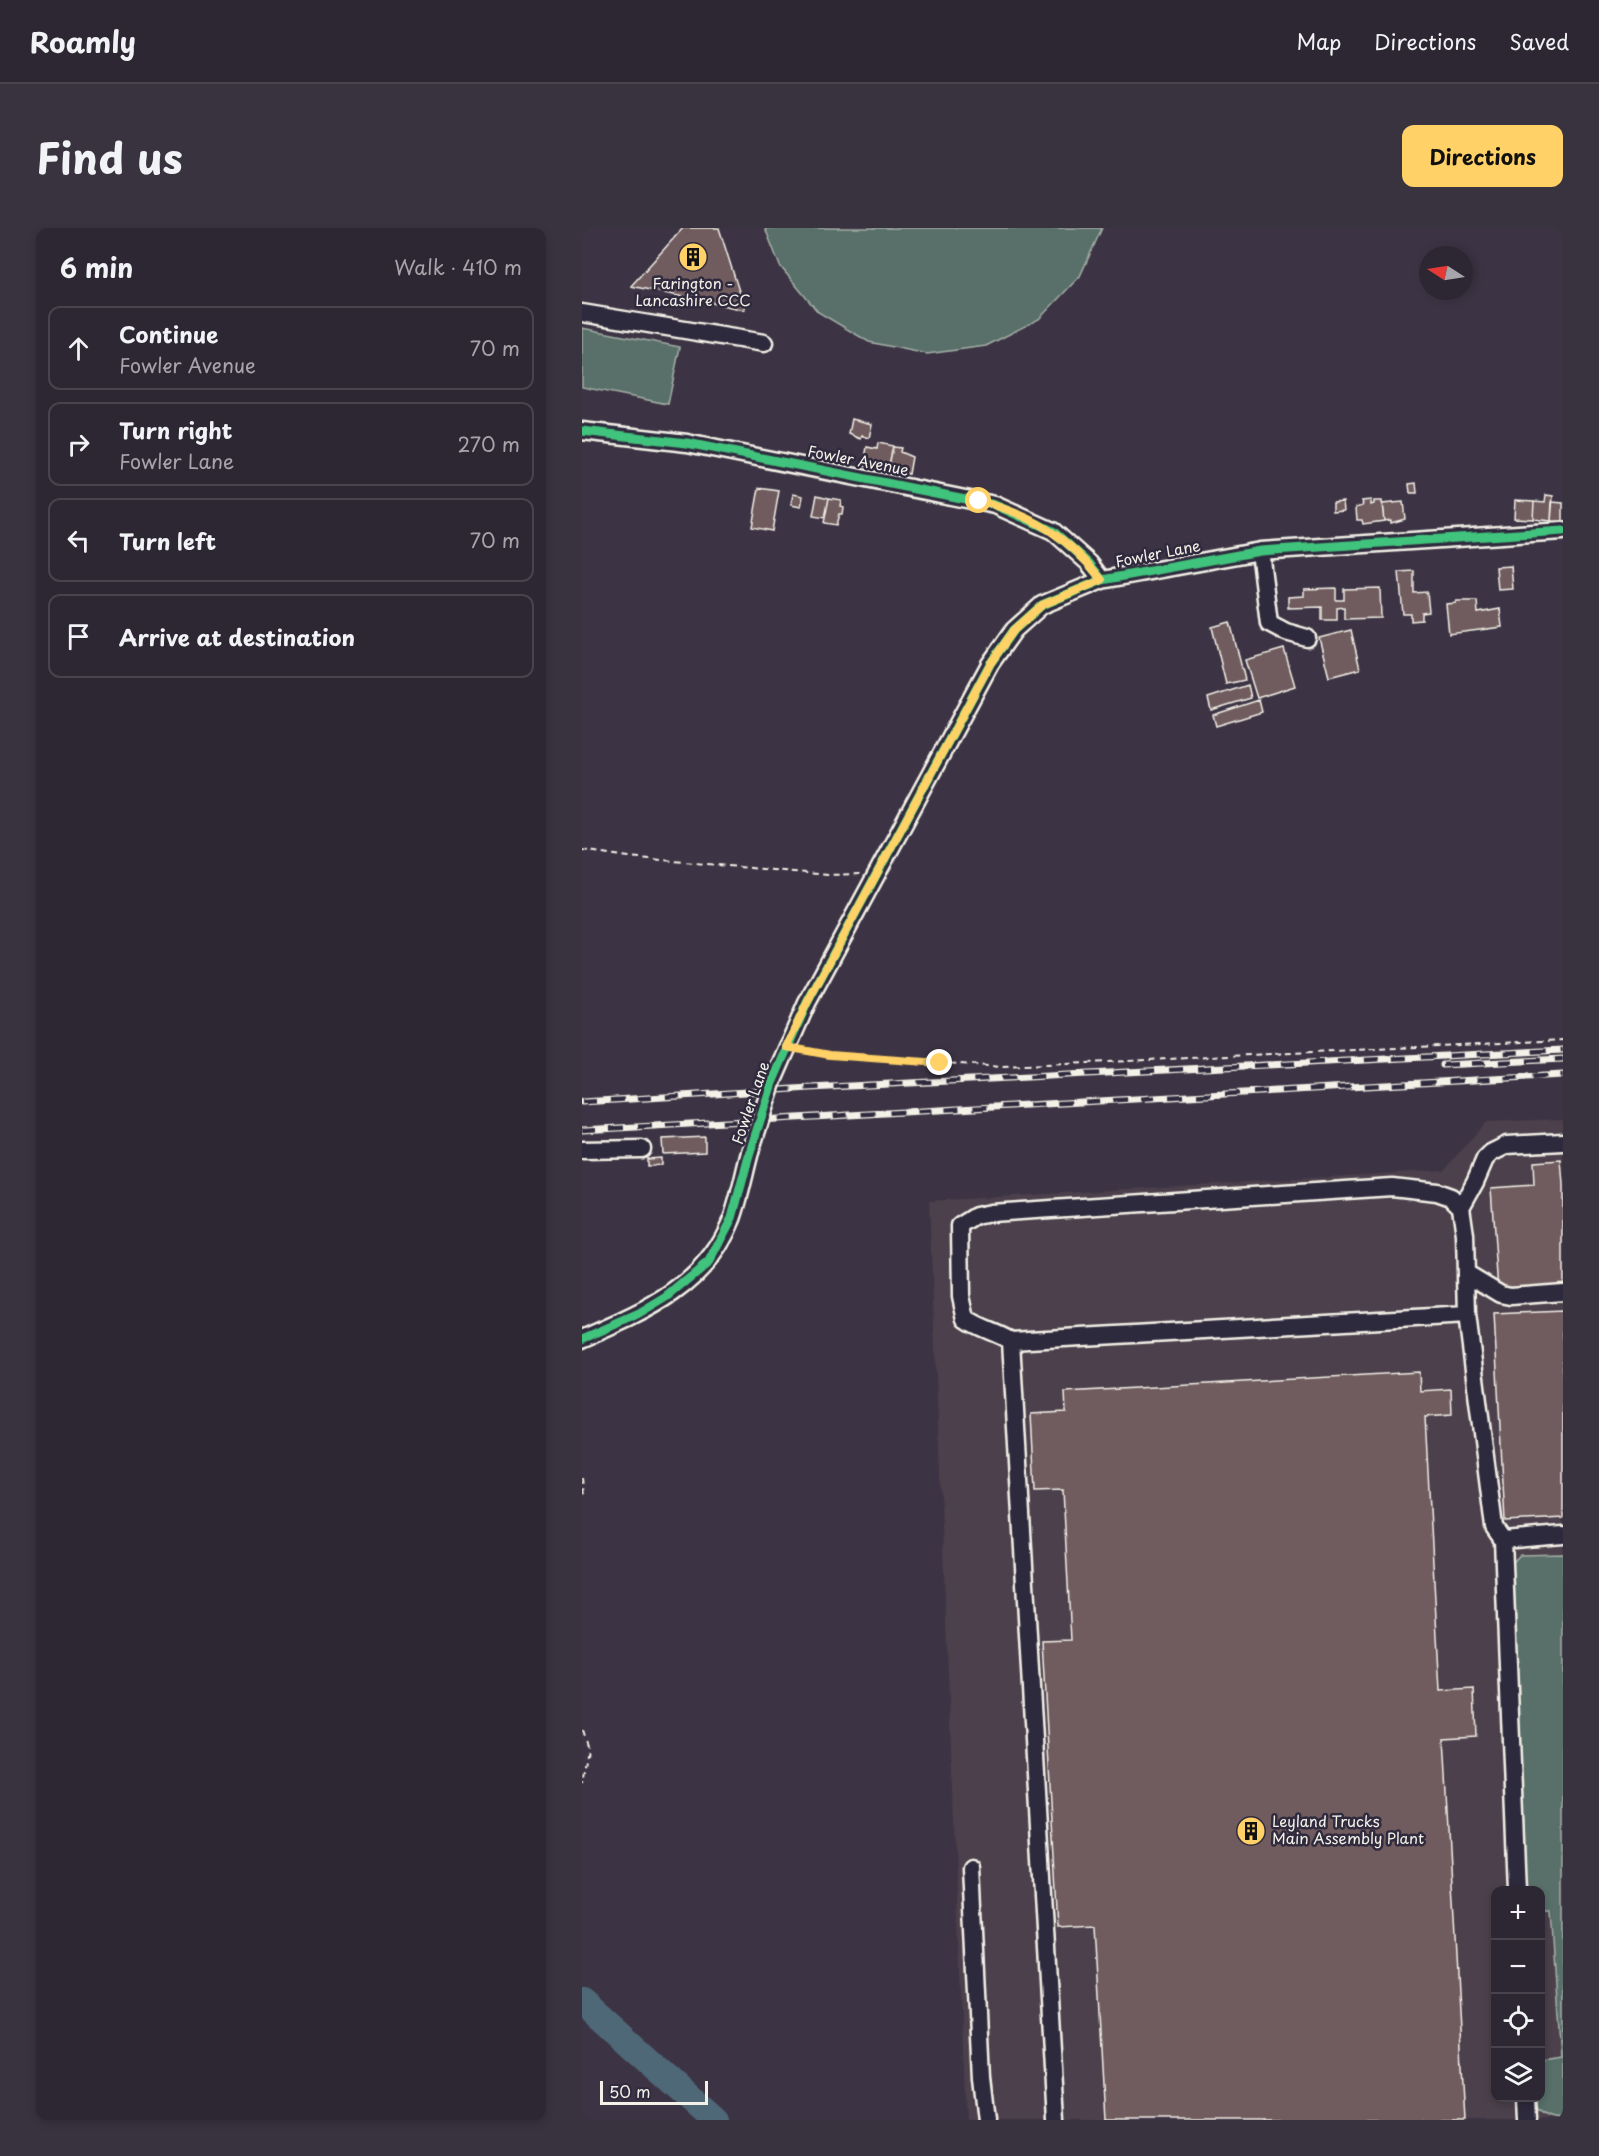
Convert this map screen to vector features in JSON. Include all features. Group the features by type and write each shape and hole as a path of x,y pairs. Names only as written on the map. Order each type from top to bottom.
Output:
{"street":[{"path":"582,313 764,343"},
{"name":"Fowler Avenue","path":"582,431 687,443 995,505 1053,531 1089,564 1102,580"},
{"name":"Fowler Lane","path":"582,1339 639,1314 667,1298 709,1262 732,1218 772,1083 807,1003 990,664 1014,630 1042,605 1102,580 1260,551 1563,531"},
{"path":"1260,551 1269,623 1286,632 1307,638"},
{"path":"1517,1886 1503,1540 1494,1527 1467,1315 1465,1235 1461,1207 1482,1164 1491,1153 1507,1145 1563,1142"},
{"path":"582,1150 642,1149"},
{"path":"1461,1207 1450,1197 1437,1192 1392,1187 991,1213 976,1216 960,1226 962,1296 966,1319 979,1328 994,1331 1011,1341 1467,1315"},
{"path":"1466,1273 1501,1294 1511,1296 1563,1292"},
{"path":"1011,1341 1056,2120"},
{"path":"1503,1540 1563,1535"},
{"path":"971,1868 981,2077 986,2120"},
{"path":"1526,2102 1527,2120"}],"path":[{"path":"582,850 629,857 828,875 877,873"},
{"path":"786,1047 830,1055 1002,1067 1563,1040"},
{"path":"582,1478 584,1496 582,1498"},
{"path":"582,1731 588,1748 582,1783"}],"shaded area":[{"path":"1563,1119 1563,2120 966,2120 929,1201 1444,1170 1486,1122"}],"green space":[{"path":"765,228 1102,228 1080,276 1039,319 986,346 927,354 869,342 818,312 780,266"},
{"path":"582,328 680,347 668,404 582,387"},
{"path":"1563,1554 1563,2120 1543,2115 1534,2102 1545,2102 1545,2059 1561,2057 1551,1911 1545,1911 1545,1886 1524,1886 1508,1567 1520,1555"}],"building":[{"name":"Farington - Lancashire CCC","path":"683,228 719,228 745,310 631,286"},
{"path":"852,419 872,424 869,438 862,436 861,439 849,434"},
{"path":"878,443 893,446 888,470 864,465 867,447 877,449"},
{"path":"893,447 901,448 900,452 912,457 909,474 888,470"},
{"path":"1416,483 1417,493 1410,493 1409,484"},
{"path":"759,488 779,491 772,531 752,527"},
{"path":"793,494 803,496 801,507 791,505"},
{"path":"817,495 829,498 825,518 813,516"},
{"path":"1546,495 1553,496 1551,521 1533,519 1534,501 1545,502"},
{"path":"829,498 841,500 840,506 843,507 836,525 824,523"},
{"path":"1371,500 1371,505 1374,501 1382,501 1384,521 1363,524 1362,520 1357,520 1356,507 1363,505 1362,501"},
{"path":"1515,500 1534,501 1533,519 1514,518"},
{"path":"1343,501 1344,510 1333,511 1333,502"},
{"path":"1403,502 1405,519 1391,523 1391,520 1384,521 1382,504"},
{"path":"1552,502 1563,503 1563,521 1551,521"},
{"path":"1511,566 1513,589 1498,590 1496,567"},
{"path":"1414,571 1414,593 1427,592 1429,612 1422,613 1422,620 1411,621 1411,614 1403,614 1399,572"},
{"path":"1336,588 1336,600 1344,600 1344,589 1380,588 1381,618 1344,619 1344,607 1337,608 1337,620 1322,620 1322,607 1288,608 1288,597 1304,596 1304,589"},
{"path":"1456,601 1477,601 1478,613 1500,609 1502,627 1449,634 1446,604 1456,603"},
{"path":"1230,622 1245,680 1226,684 1212,627"},
{"path":"1351,630 1360,669 1329,677 1319,638"},
{"path":"1284,649 1295,686 1257,698 1245,660"},
{"path":"1248,685 1251,698 1211,710 1208,698"},
{"path":"1259,700 1262,712 1216,726 1213,715"},
{"path":"705,1137 705,1152 663,1154 662,1139"},
{"path":"661,1158 661,1165 647,1166 647,1159"},
{"path":"1561,1160 1563,1286 1498,1290 1491,1188 1534,1185 1533,1162"},
{"path":"1563,1311 1563,1518 1505,1521 1494,1314"},
{"name":"Leyland Trucks Main Assembly Plant","path":"1419,1372 1420,1391 1451,1389 1452,1415 1425,1417 1440,1691 1474,1689 1476,1736 1444,1738 1465,2120 1106,2120 1095,1925 1058,1927 1042,1641 1071,1640 1063,1490 1035,1491 1031,1414 1066,1412 1065,1392"}],"waterway":[{"path":"582,2001 714,2120"}],"railway":[{"path":"582,1102 810,1088 1563,1050"},
{"path":"1443,1065 1563,1059"},
{"path":"582,1130 1563,1075"}],"cycle path":[{"path":"582,431 687,443 995,505 1053,531 1089,563 1102,580"},
{"path":"582,1339 639,1314 667,1297 709,1262 732,1218 772,1083 807,1003 990,664 1014,630 1042,605 1102,580 1260,551 1563,531"}],"place":[{"name":"Farington - Lancashire CCC","path":"693,257"},
{"name":"Leyland Trucks Main Assembly Plant","path":"1251,1831"}],"route":[{"path":"940,1063 830,1055 786,1047 807,1003 990,664 1014,630 1042,605 1102,580 1073,548 1053,531 1011,511 979,501"}]}
